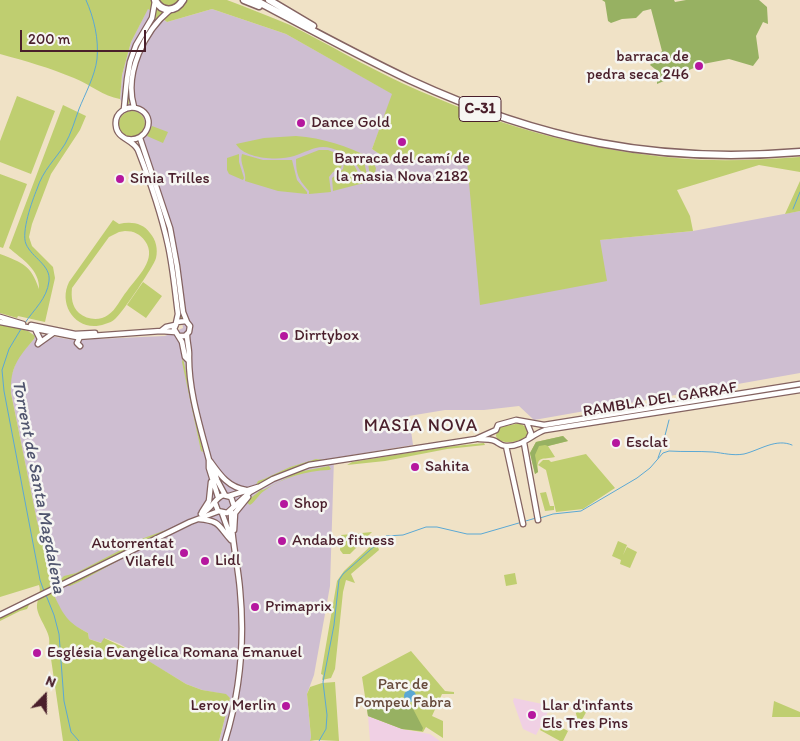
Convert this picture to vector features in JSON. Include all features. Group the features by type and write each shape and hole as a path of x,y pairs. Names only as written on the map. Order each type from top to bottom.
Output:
{"highway":[{"path":"155,1 160,7 170,10 178,7 183,0"},
{"path":"244,0 276,14 282,14"},
{"name":"C-31","path":"254,0 408,79 496,115 581,140 642,150 692,155 745,156 800,152"},
{"path":"264,0 407,75 408,79"},
{"path":"269,0 277,6"}],"street":[{"path":"134,107 131,96 136,63 152,24 155,1"},
{"path":"124,109 130,62 136,45 152,24 170,10"},
{"path":"127,139 134,140 140,138 147,131 148,121 143,112 134,107 124,109 118,115 116,126 119,134 134,144 138,150 162,222 174,278 175,329 185,357 188,360"},
{"path":"0,616 190,522 209,510 218,497 198,416 188,360 187,336 190,328 186,320 170,228 140,138"},
{"path":"0,317 17,324"},
{"path":"175,329 182,320 186,320"},
{"path":"186,320 192,324"},
{"path":"0,322 88,337 175,329 187,336"},
{"path":"28,326 71,336 96,333 101,336"},
{"path":"35,329 40,338 38,344 53,333"},
{"path":"187,336 196,330"},
{"path":"71,336 80,346 88,337"},
{"path":"78,343 81,336"},
{"name":"RAMBLA DEL GARRAF","path":"527,423 544,425 800,384"},
{"name":"RAMBLA DEL GARRAF","path":"526,441 535,433 545,430 800,390"},
{"path":"496,441 498,425 516,420 527,423 531,433 526,441 538,520"},
{"path":"225,741 236,700 240,676 242,641 240,588 231,522 231,511 234,506 261,486 309,465 476,438 496,430"},
{"path":"476,438 496,441 498,444 506,446 526,441"},
{"path":"506,446 523,524"},
{"path":"209,460 226,482 234,487 246,490"},
{"path":"213,465 217,480 227,495 233,500 234,506"},
{"path":"198,517 209,501 212,478"},
{"path":"218,497 261,486"},
{"path":"232,538 236,513 254,491"},
{"path":"215,503 232,538"},
{"path":"198,517 231,511"},
{"path":"198,517 218,524 232,538"}],"shaded area":[{"path":"148,8 167,22 212,9 286,34 393,94 372,149 390,161 467,160 606,281 599,240 693,231 800,211 800,373 534,420 519,406 484,410 445,410 409,416 413,445 334,458 330,586 314,675 307,694 310,741 219,741 230,698 186,684 120,644 105,638 102,643 89,639 88,633 73,625 63,616 54,595 55,591 37,521 11,393 10,379 18,357 34,339 33,333 73,340 165,336 183,328 171,245 133,124 120,99 122,75 131,42"},
{"name":"Llar d'infants Els Tres Pins","path":"514,698 547,705 546,711 548,712 536,735 523,729 513,701"},
{"path":"368,716 402,729 430,734 440,741 370,741"}],"green space":[{"path":"0,0 227,0 290,25 389,77 436,98 537,133 606,149 676,158 738,160 800,157 800,172 759,165 677,190 690,216 693,231 600,240 607,281 480,305 467,160 390,161 372,149 392,94 286,34 212,9 167,22 159,16 151,25 136,57 129,104 127,104 135,57 143,37 155,13 148,9 131,42 122,75 120,99 65,74 0,54"},
{"path":"602,0 674,0 675,2 686,0 759,0 767,7 768,24 763,22 756,36 759,58 753,66 729,59 703,64 657,84 657,78 660,73 650,65 662,51 651,9 643,11 636,18 622,19 611,23 608,21 605,2"},
{"path":"17,96 55,111 31,174 0,162 0,141"},
{"path":"63,105 86,116 80,130 51,174 29,237 32,246 53,267 55,278 45,322 18,316 17,318 0,313 0,254 25,266 33,275 39,289 37,276 9,248"},
{"path":"132,111 141,115 145,124 141,133 132,137 123,133 119,124 123,115"},
{"path":"152,126 168,132 163,143 147,136"},
{"path":"296,136 335,143 371,158 367,161 367,158 363,157 367,175 348,156 332,148 319,147 288,158 262,158 246,153 236,144 264,138"},
{"path":"319,150 328,150 341,155 343,161 341,168 333,172 329,177 331,192 309,194 309,191 299,177 296,159"},
{"path":"239,154 243,180 229,174 227,170 227,158"},
{"path":"242,154 263,160 292,160 297,180 307,194 278,191 245,181 241,161"},
{"path":"345,158 354,165 364,183 333,191 332,178 343,169"},
{"path":"372,161 376,170 373,175 366,180 364,177 370,177 368,163"},
{"path":"147,167 167,223 183,318 179,318 169,241"},
{"path":"0,174 27,184 3,248 0,247"},
{"path":"800,181 800,211 785,214"},
{"path":"113,220 119,224 132,223 140,225 154,239 157,251 154,263 124,308 111,322 95,326 86,325 72,316 66,300 69,282","holes":["128,231 136,233 145,241 149,254 145,267 111,313 97,319 82,315 73,305 72,288 109,237 119,232"]},
{"path":"143,282 162,296 146,318 127,305"},
{"path":"0,324 28,331 35,336 16,363 12,376 11,393 37,521 55,591 54,595 67,618 88,633 89,639 101,643 104,638 134,652 186,684 202,690 226,694 230,698 219,741 63,741 49,636 37,608 40,591 39,585 0,597"},
{"path":"183,358 203,452 201,451 182,362"},
{"path":"520,423 527,428 527,436 517,441 498,440 496,436 497,429"},
{"path":"563,436 568,441 548,446 555,457 541,459 538,463 538,472 535,474 530,453 536,442"},
{"path":"563,436 568,441 548,446 539,446 535,455 538,472 535,474 530,453 536,442"},
{"path":"484,443 485,445 347,465 352,462 445,447"},
{"path":"586,454 615,488 583,509 556,512 546,470 538,465 543,460 551,462"},
{"path":"316,459 324,460 299,466 256,485 258,481 290,467"},
{"path":"329,466 331,469 329,470 303,473 287,478 264,491 250,505 246,502 262,489 298,472"},
{"path":"546,492 550,506 554,506 554,510 545,511 540,493"},
{"path":"174,527 61,583 59,581 64,576 76,573 144,538"},
{"path":"175,530 79,582 70,586 65,585"},
{"path":"372,532 350,554 343,554 340,550 341,535"},
{"path":"376,541 379,550 351,574 355,583 346,580 343,592 335,669 331,678 322,680 323,675 321,674 337,581 344,571"},
{"path":"618,541 627,545 623,555 627,547 637,552 630,568 620,564 621,560 612,556"},
{"path":"515,573 517,584 506,586 504,575"},
{"path":"30,603 27,609 0,621 0,618"},
{"name":"Parc de Pompeu Fabra","path":"411,651 445,691 454,692 454,694 442,694 432,716 443,721 443,738 426,727 423,732 402,729 368,716 362,677"},
{"path":"335,682 339,741 310,741 307,694 310,687 322,683"},
{"path":"398,700 406,707 412,707 423,728 422,731 402,729 368,716 367,709"},
{"path":"774,701 800,712 800,717 772,717"},
{"path":"581,704 589,707 579,725 574,706"},
{"path":"546,719 568,731 563,741 540,730"}],"water":[{"path":"408,690 412,690 416,696 412,702 408,702 404,698 404,694"}],"waterway":[{"name":"Torrent de Santa Magdalena","path":"25,323 43,299 49,281 47,270 26,244 25,232 28,217 42,176 69,136 96,65 97,36 94,21 86,0"},
{"path":"793,209 800,192"},
{"name":"Torrent de Santa Magdalena","path":"21,329 9,349 2,370 4,391 40,580 44,591"},
{"path":"658,458 669,420"},
{"path":"540,518 553,514 581,511 637,478 650,468 663,453 669,451 740,455 768,445 780,443 792,445"},
{"path":"319,741 326,729 327,715 323,682 334,625 339,580 343,574 386,536 403,535 426,527 437,527 467,534 481,534 536,518"},
{"name":"Torrent de Santa Magdalena","path":"46,595 59,634 64,701 71,732 79,741"}],"place":[{"name":"barraca de pedra seca 246","path":"699,66"},
{"name":"Dance Gold","path":"301,123"},
{"name":"Barraca del camí de la masia Nova 2182","path":"402,142"},
{"name":"Sínia Trilles","path":"120,179"},
{"name":"Dirrtybox","path":"284,336"},
{"name":"Esclat","path":"616,443"},
{"name":"Sahita","path":"415,467"},
{"name":"Shop","path":"284,504"},
{"name":"Andabe fitness","path":"282,541"},
{"name":"Autorrentat Vilafell","path":"184,553"},
{"name":"Lidl","path":"205,561"},
{"name":"Primaprix","path":"255,607"},
{"name":"Església Evangèlica Romana Emanuel","path":"37,653"},
{"name":"Leroy Merlin","path":"286,706"},
{"name":"Llar d'infants Els Tres Pins","path":"532,715"}],"district":[{"name":"MASIA NOVA","path":"421,426"}]}
